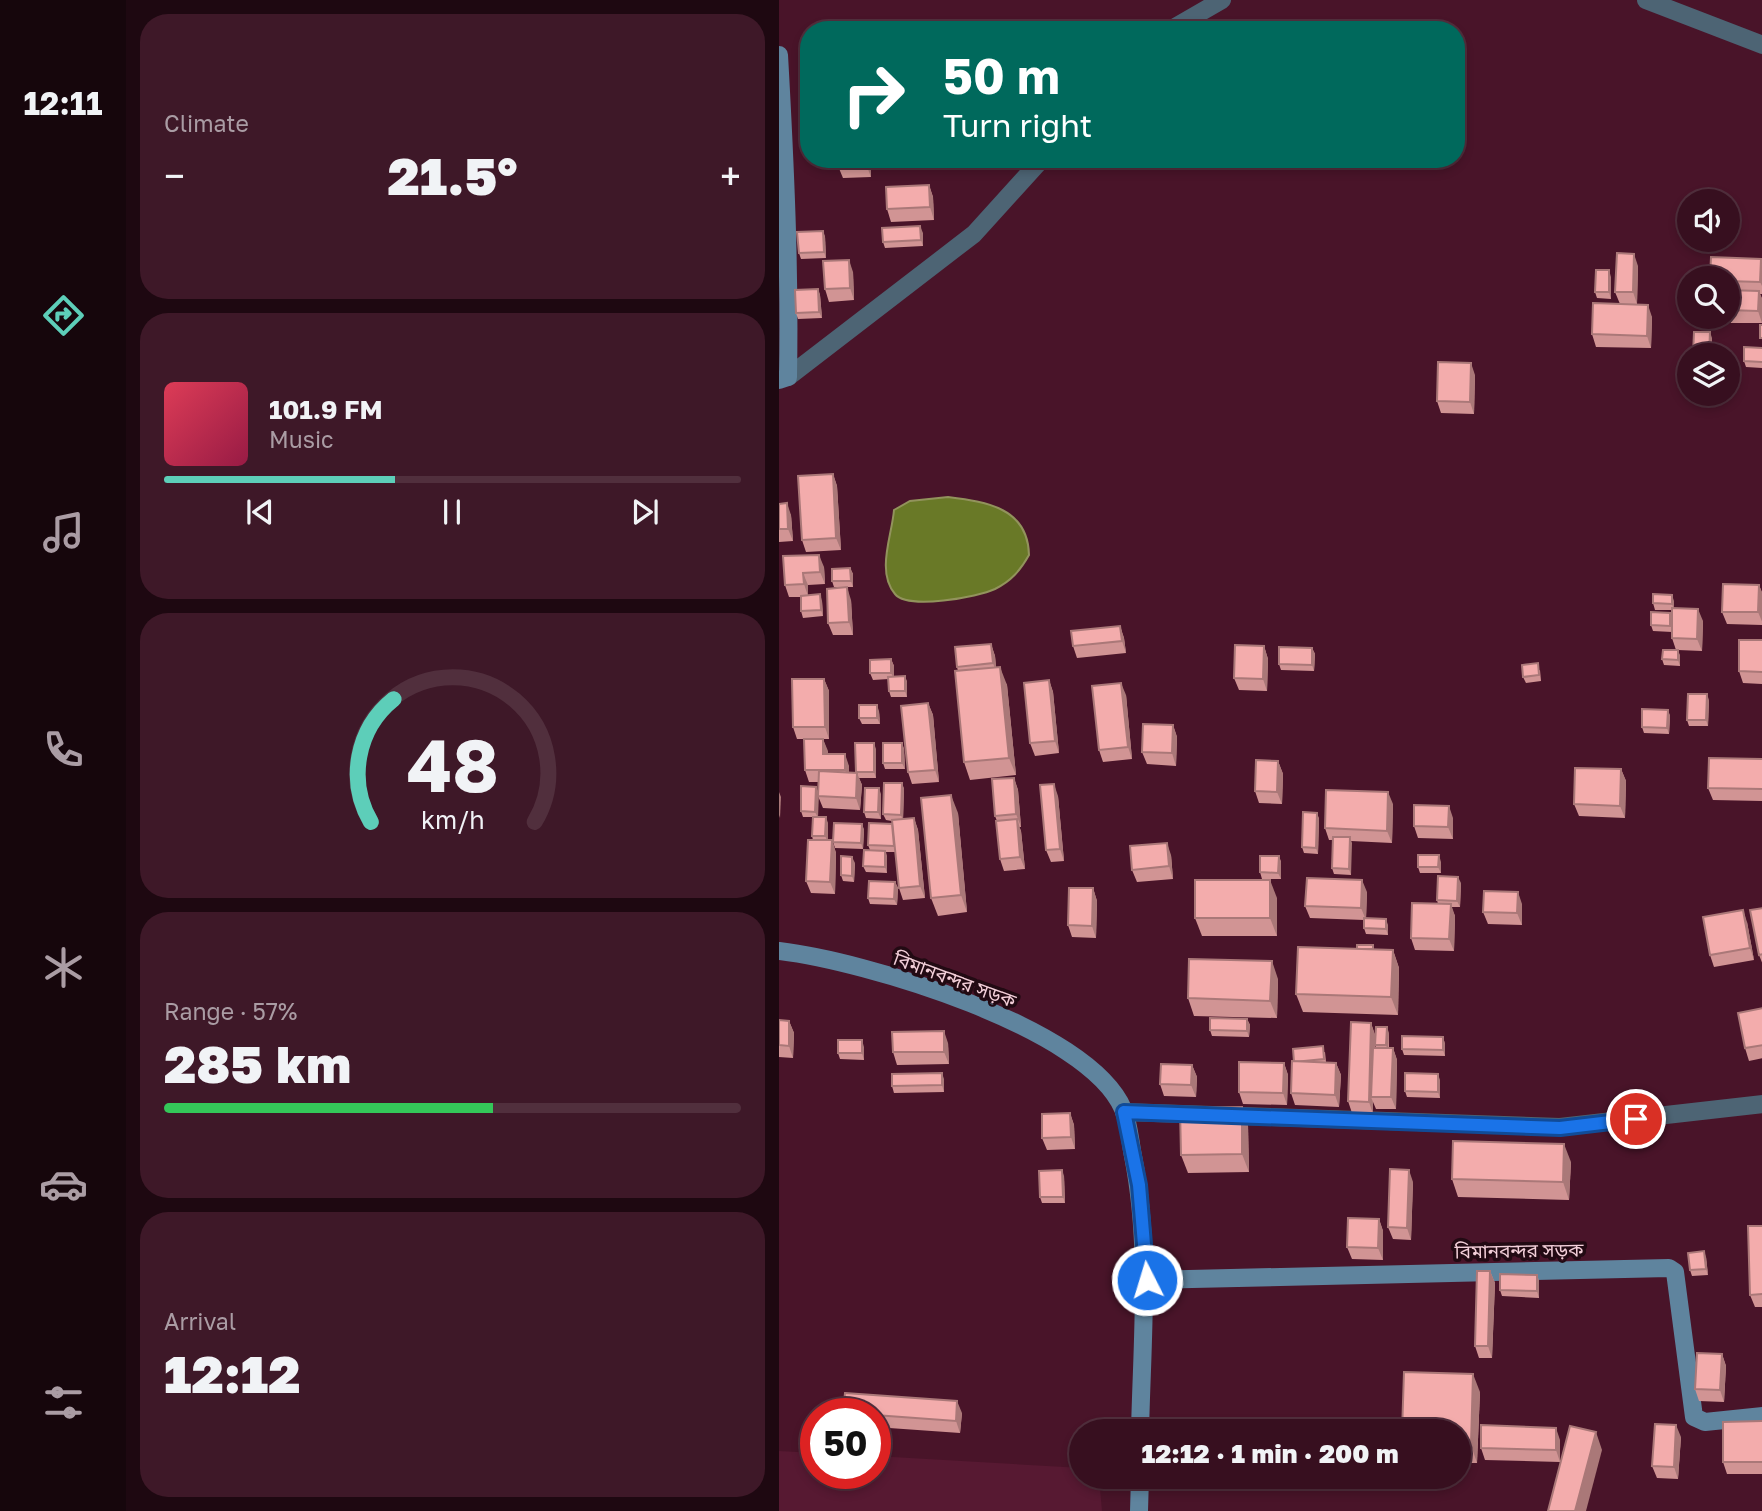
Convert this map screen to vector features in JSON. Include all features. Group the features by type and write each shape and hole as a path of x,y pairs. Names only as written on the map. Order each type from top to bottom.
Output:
{"main road":[{"path":"779,55 788,227 783,379"},
{"name":"বিমানবন্দর সড়ক","path":"779,951 911,981 998,1013 1061,1048 1112,1087 1124,1112 1139,1185 1147,1280 1142,1308 1140,1419"},
{"name":"বিমানবন্দর সড়ক","path":"1147,1280 1669,1268 1675,1272 1694,1417 1705,1422 1762,1416"},
{"path":"1139,1511 1140,1489"}],"street":[{"path":"1186,21 1222,0"},
{"path":"1646,0 1762,45"},
{"path":"783,379 974,234 1034,168"},
{"path":"1124,1112 1560,1128 1762,1104"}],"shaded area":[{"path":"948,497 991,505 1013,517 1027,539 1029,555 1019,571 995,589 928,602 902,599 889,585 886,564 894,510 910,501"},
{"path":"779,1451 800,1452 800,1489 891,1489 891,1457 1069,1467 1069,1489 1100,1489 1102,1511 779,1511"}],"building":[{"path":"929,185 930,207 887,209 886,187"},
{"path":"920,226 921,240 883,242 882,228"},
{"path":"823,231 824,252 799,253 797,232"},
{"path":"1617,253 1634,254 1633,292 1615,292"},
{"path":"1711,257 1761,259 1760,282 1740,281 1740,266 1711,266"},
{"path":"849,260 850,288 825,289 823,261"},
{"path":"1596,270 1609,270 1609,292 1595,292"},
{"path":"818,289 819,312 796,313 795,290"},
{"path":"1740,290 1759,291 1758,311 1740,310"},
{"path":"1593,303 1648,305 1647,336 1592,334"},
{"path":"1760,325 1763,325 1763,338 1760,338"},
{"path":"1694,332 1710,332 1710,343 1694,343"},
{"path":"1744,347 1763,348 1763,362 1744,361"},
{"path":"1438,362 1471,363 1470,402 1437,401"},
{"path":"833,474 836,538 802,540 798,476"},
{"path":"787,503 788,529 779,529 779,504"},
{"path":"819,555 820,572 803,573 804,584 785,585 783,556"},
{"path":"850,568 851,581 832,581 832,569"},
{"path":"1723,584 1759,585 1758,612 1722,612"},
{"path":"847,587 849,622 828,623 827,589"},
{"path":"820,594 821,610 801,611 801,596"},
{"path":"1653,594 1672,595 1672,604 1653,603"},
{"path":"1672,608 1698,609 1697,639 1672,638"},
{"path":"1651,612 1670,613 1670,626 1651,625"},
{"path":"1120,626 1122,641 1073,646 1071,631"},
{"path":"1739,640 1763,640 1763,672 1739,671"},
{"path":"991,644 993,663 957,667 955,647"},
{"path":"1235,645 1264,646 1263,679 1234,678"},
{"path":"1279,647 1312,648 1312,665 1279,664"},
{"path":"1663,650 1678,650 1678,660 1662,659"},
{"path":"891,659 891,673 870,673 870,660"},
{"path":"1538,663 1539,675 1523,677 1522,665"},
{"path":"1000,667 1009,758 964,762 955,671"},
{"path":"905,676 905,691 889,691 888,677"},
{"path":"792,679 824,679 825,727 793,727"},
{"path":"1049,680 1055,741 1030,743 1024,683"},
{"path":"1121,683 1128,747 1099,750 1092,686"},
{"path":"1688,694 1707,694 1706,720 1687,720"},
{"path":"928,703 935,770 908,772 901,706"},
{"path":"859,705 877,705 877,718 859,718"},
{"path":"1642,709 1668,710 1667,728 1642,727"},
{"path":"1143,724 1173,725 1172,753 1142,752"},
{"path":"804,739 823,739 823,754 845,754 845,770 805,770"},
{"path":"855,743 874,743 874,772 856,772"},
{"path":"883,743 902,743 902,763 883,763"},
{"path":"1709,758 1763,759 1763,789 1708,788"},
{"path":"1256,760 1278,761 1277,792 1255,791"},
{"path":"1575,768 1621,769 1620,806 1574,804"},
{"path":"819,771 857,773 856,798 818,796"},
{"path":"1014,778 1016,814 995,816 992,779"},
{"path":"884,783 902,783 901,815 883,814"},
{"path":"1054,784 1060,849 1046,850 1040,785"},
{"path":"801,786 816,787 815,812 801,811"},
{"path":"865,788 879,788 878,812 864,812"},
{"path":"1326,790 1388,792 1387,831 1325,828"},
{"path":"951,795 961,895 931,898 921,798"},
{"path":"1414,805 1449,806 1448,827 1414,826"},
{"path":"1303,812 1317,813 1316,848 1302,847"},
{"path":"813,817 826,817 825,836 812,836"},
{"path":"914,818 920,886 899,888 892,820"},
{"path":"1017,819 1020,857 1000,859 996,821"},
{"path":"834,823 862,824 861,843 833,842"},
{"path":"869,823 892,824 894,846 868,845"},
{"path":"1333,837 1350,837 1349,869 1332,868"},
{"path":"808,840 832,840 830,882 806,881"},
{"path":"1167,843 1169,866 1132,870 1130,846"},
{"path":"864,850 885,851 885,867 863,866"},
{"path":"1418,855 1439,855 1438,867 1418,867"},
{"path":"841,856 852,857 852,876 841,875"},
{"path":"1260,856 1279,856 1278,873 1260,872"},
{"path":"1438,876 1458,877 1457,901 1437,900"},
{"path":"1307,878 1362,880 1361,908 1305,906"},
{"path":"1195,880 1270,880 1270,918 1195,918"},
{"path":"869,881 895,882 894,899 868,898"},
{"path":"1069,888 1093,888 1092,926 1068,925"},
{"path":"1484,891 1518,892 1517,913 1483,912"},
{"path":"1412,903 1451,904 1449,939 1411,938"},
{"path":"1763,908 1763,954 1759,955 1750,910"},
{"path":"1743,910 1750,948 1710,955 1703,917"},
{"path":"1364,918 1386,919 1386,929 1364,928"},
{"path":"1357,945 1373,945 1373,949 1357,949"},
{"path":"1298,947 1393,950 1391,997 1296,994"},
{"path":"1189,959 1272,961 1270,1001 1188,998"},
{"path":"1763,1008 1763,1045 1745,1048 1738,1013"},
{"path":"1210,1018 1247,1019 1247,1031 1210,1030"},
{"path":"779,1020 789,1021 789,1046 779,1045"},
{"path":"1351,1022 1371,1023 1369,1102 1348,1101"},
{"path":"1376,1027 1387,1027 1386,1045 1375,1045"},
{"path":"944,1031 944,1052 893,1052 892,1032"},
{"path":"1402,1036 1443,1037 1443,1050 1402,1049"},
{"path":"838,1040 862,1040 862,1053 838,1053"},
{"path":"1323,1046 1324,1059 1294,1062 1293,1049"},
{"path":"1373,1048 1393,1048 1391,1097 1371,1097"},
{"path":"1292,1061 1336,1063 1335,1095 1291,1093"},
{"path":"1239,1062 1284,1063 1283,1093 1239,1092"},
{"path":"1161,1064 1192,1065 1191,1085 1160,1084"},
{"path":"942,1073 942,1085 892,1086 892,1074"},
{"path":"1405,1073 1438,1074 1438,1092 1405,1091"},
{"path":"1242,1107 1242,1154 1181,1155 1180,1108"},
{"path":"1070,1113 1071,1137 1042,1138 1042,1114"},
{"path":"1453,1141 1564,1144 1563,1182 1452,1179"},
{"path":"1390,1169 1409,1170 1407,1228 1388,1227"},
{"path":"1062,1170 1063,1197 1040,1197 1039,1171"},
{"path":"1348,1218 1379,1219 1378,1248 1347,1247"},
{"path":"1748,1226 1763,1226 1763,1294 1750,1295"},
{"path":"1704,1251 1706,1269 1690,1270 1688,1253"},
{"path":"1477,1271 1490,1271 1488,1346 1475,1346"},
{"path":"1500,1274 1537,1275 1537,1291 1500,1290"},
{"path":"1697,1353 1722,1354 1720,1390 1695,1389"},
{"path":"1404,1372 1473,1374 1471,1445 1471,1419 1402,1419"},
{"path":"845,1393 957,1401 956,1421 891,1416 891,1398 844,1398"},
{"path":"1763,1421 1763,1462 1723,1462 1723,1422"},
{"path":"1655,1424 1676,1425 1674,1467 1652,1466"},
{"path":"1481,1425 1556,1428 1556,1450 1481,1448"},
{"path":"1570,1426 1596,1432 1575,1511 1548,1511"}],"route":[{"path":"1147,1280 1139,1185 1124,1112 1560,1128 1636,1119"}]}
